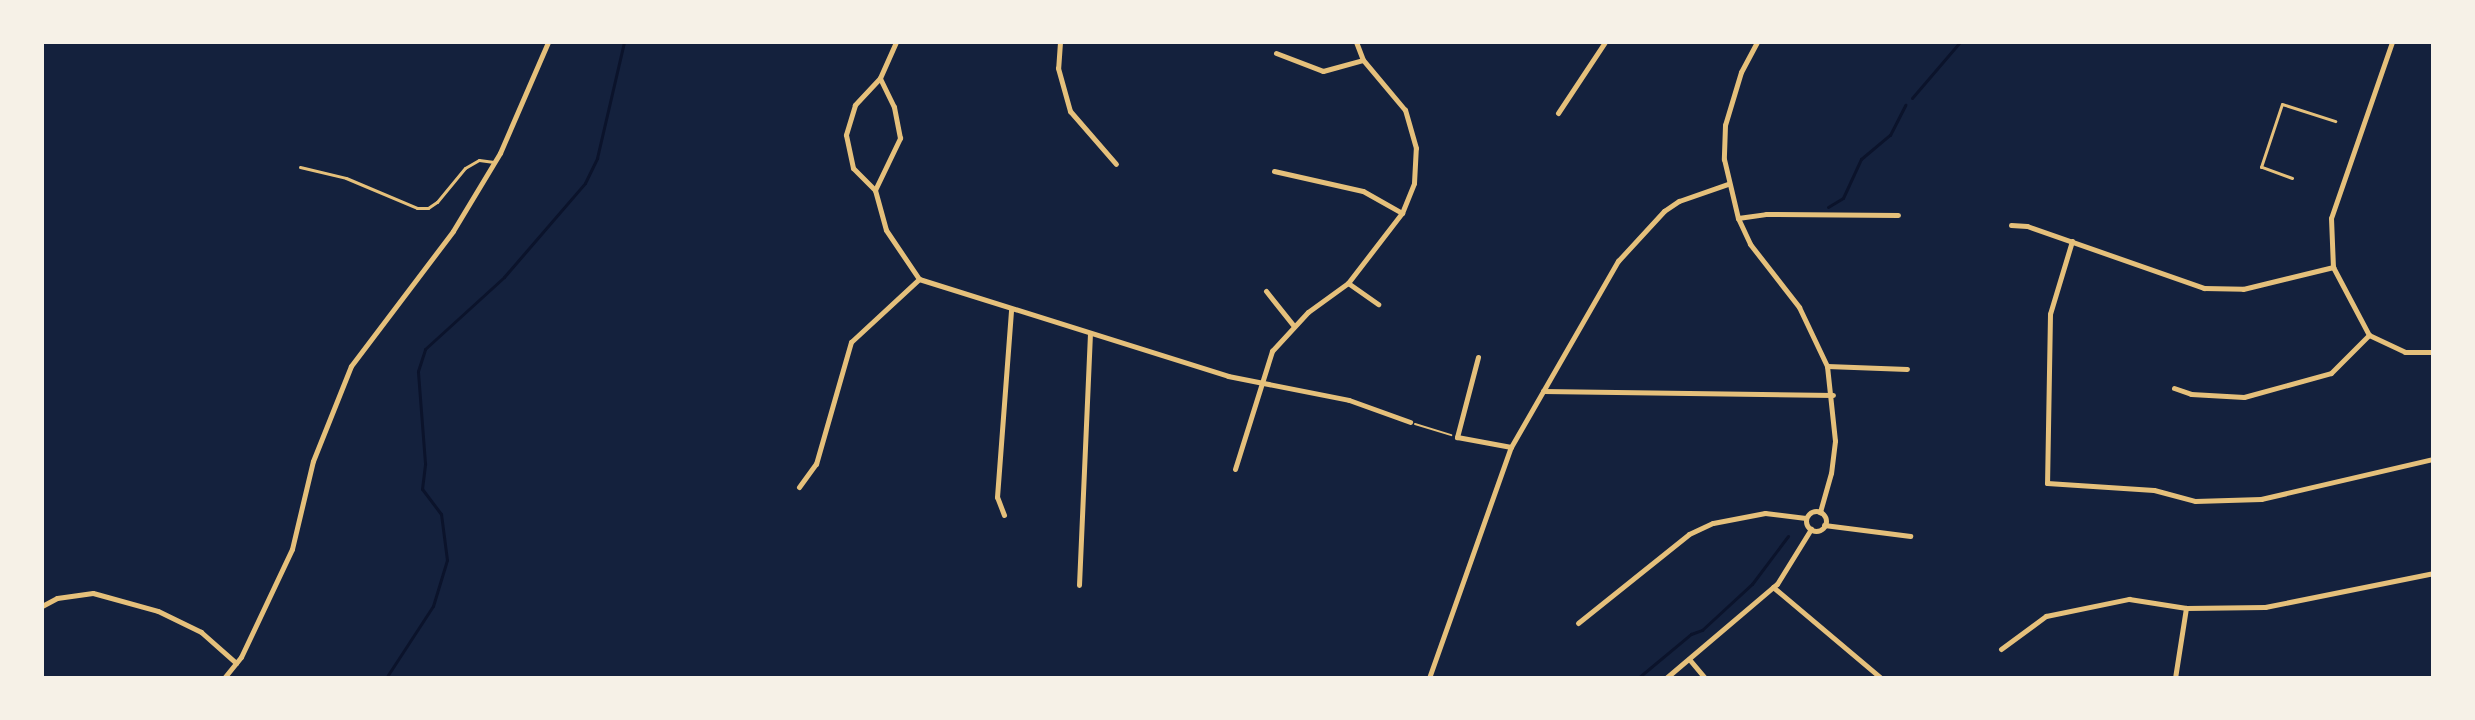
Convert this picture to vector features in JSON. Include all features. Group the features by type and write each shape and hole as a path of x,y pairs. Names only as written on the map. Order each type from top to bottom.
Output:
{"street":[{"path":"224,678 236,663 292,549 313,461 351,366 453,231 494,162 548,42"},
{"path":"896,42 880,78 855,105 846,135 853,168 875,190 886,230 919,279 1261,385 1349,400 1410,422"},
{"path":"1060,42 1058,68 1070,111 1116,164"},
{"path":"1235,469 1272,351 1293,325 1348,283 1402,213 1414,183 1414,135 1400,102 1363,60 1356,42"},
{"path":"1558,113 1605,42"},
{"path":"1757,42 1741,72 1725,125 1724,159 1738,218 1757,254 1799,307 1827,366 1833,395 1834,452 1820,512 1824,525"},
{"path":"2392,42 2331,218 2333,267 2369,335 2405,352 2433,352"},
{"path":"1276,53 1323,71 1363,60"},
{"path":"875,190 900,138 894,107 880,78"},
{"path":"1274,171 1363,191 1402,213"},
{"path":"1429,678 1511,447 1618,261 1664,211 1691,196 1728,184"},
{"path":"1738,218 1766,214 1898,215"},
{"path":"2011,225 2027,226 2204,288 2243,289 2333,267"},
{"path":"2072,241 2050,314 2047,483 2154,490 2195,501 2261,499 2433,459"},
{"path":"799,487 816,464 851,342 919,279"},
{"path":"1348,283 1378,304"},
{"path":"1266,291 1293,325"},
{"path":"1004,515 997,497 1011,310"},
{"path":"1079,585 1090,334"},
{"path":"2174,388 2191,394 2244,397 2331,373 2369,335"},
{"path":"1478,357 1457,437 1511,447"},
{"path":"1827,366 1907,369"},
{"path":"1543,391 1833,395"},
{"path":"1806,518 1810,513 1820,512"},
{"path":"1578,623 1689,534 1713,523 1765,513 1806,518"},
{"path":"1806,518 1811,529"},
{"path":"1811,529 1817,530 1824,525 1910,536"},
{"path":"1666,678 1773,587 1811,529"},
{"path":"2001,649 2046,616 2129,599 2186,608 2265,607 2433,573"},
{"path":"1773,587 1881,678"},
{"path":"42,606 57,598 93,593 158,611 201,632 236,663"},
{"path":"2175,678 2186,608"},
{"path":"1689,659 1705,678"}],"lane":[{"path":"2292,178 2261,167 2282,104 2335,121"},
{"path":"300,167 346,178 417,208 428,208 437,202 465,168 479,160 494,162"}],"path":[{"path":"1410,422 1457,437"}],"waterway":[{"path":"386,678 433,606 447,560 441,514 422,489 425,463 418,371 425,349 504,277 585,183 597,158 624,42"},
{"path":"1912,98 1960,42"},
{"path":"1828,207 1843,198 1861,159 1890,135 1905,105"},
{"path":"1638,678 1691,634 1702,630 1752,584 1788,536"}]}
